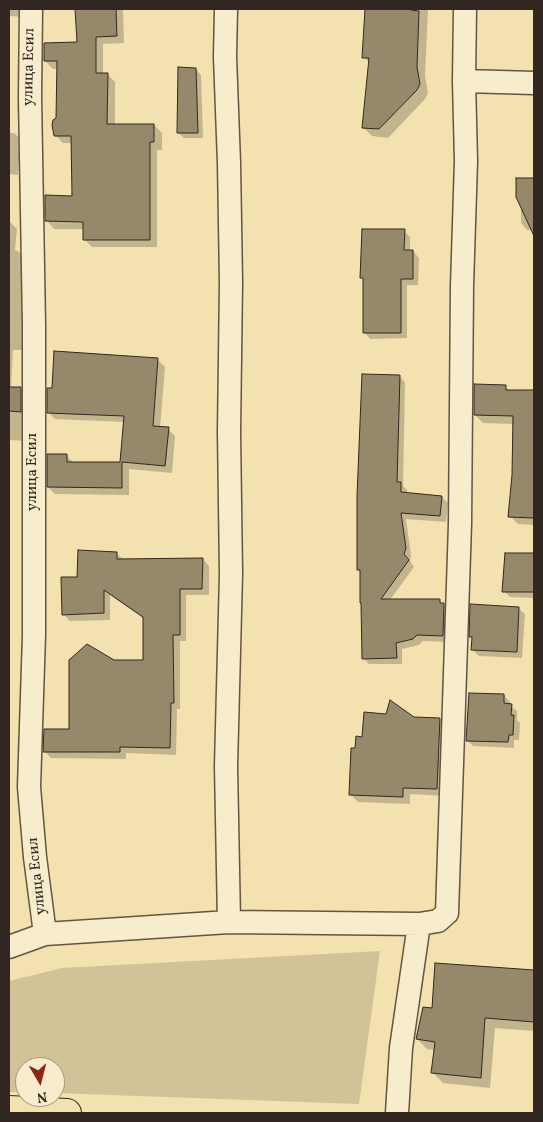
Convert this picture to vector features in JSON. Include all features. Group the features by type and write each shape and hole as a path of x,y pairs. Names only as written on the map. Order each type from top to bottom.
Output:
{"highway":[{"path":"9,1110 67,1113"}],"street":[{"name":"улица Есил","path":"31,9 34,635 29,787 35,857 45,934"},
{"path":"226,9 225,57 231,282 229,432 231,574 226,766 229,922"},
{"path":"9,947 45,934 229,922 419,924 438,921 447,913 460,524 462,286 466,161 465,9"},
{"path":"464,81 534,83"},
{"path":"397,1113 401,1048 419,924"}],"shaded area":[{"path":"380,951 359,1104 65,1093 65,1057 15,1057 15,1092 9,1092 9,981 62,968"}],"building":[{"path":"75,9 116,9 117,36 96,37 96,73 108,73 107,124 154,124 154,142 150,142 150,240 83,240 83,222 45,221 45,195 72,196 71,136 54,136 52,125 53,120 56,118 57,61 44,61 44,43 77,42"},
{"path":"365,9 411,9 419,11 417,67 420,84 417,90 379,129 362,128 369,58 362,58"},
{"path":"178,67 196,68 198,133 177,133"},
{"path":"516,178 534,178 534,236 516,197"},
{"path":"362,229 405,229 404,250 413,250 413,279 401,279 401,333 363,333 363,278 360,278"},
{"path":"54,351 158,358 153,426 169,427 165,466 122,462 122,488 47,487 47,454 67,454 67,462 120,462 124,416 47,413 47,388 52,388"},
{"path":"362,374 400,375 397,482 401,482 401,492 442,496 440,516 401,513 406,548 404,554 409,560 381,599 440,599 440,603 444,603 443,636 417,635 413,639 396,643 397,658 362,659 360,570 357,570 357,496"},
{"path":"474,384 506,385 506,390 534,390 534,518 508,517 512,475 513,416 474,415"},
{"path":"9,387 21,387 21,412 9,411"},
{"path":"78,550 117,552 117,559 203,558 202,589 180,589 180,635 173,635 174,703 171,703 170,748 120,747 120,752 43,752 44,729 69,729 69,660 87,644 114,660 143,660 143,617 104,590 104,613 62,615 61,577 77,577"},
{"path":"505,553 534,553 534,592 502,592"},
{"path":"470,604 519,607 517,652 471,650 472,637 469,637"},
{"path":"469,693 504,694 504,703 512,704 511,715 514,715 513,735 509,735 508,742 466,741"},
{"path":"390,700 414,717 440,718 437,789 403,788 403,797 349,795 351,748 355,748 356,736 362,737 364,712 386,714"},
{"path":"435,963 534,970 534,1022 485,1018 481,1078 431,1073 435,1042 416,1039 423,1007 432,1008"}]}
